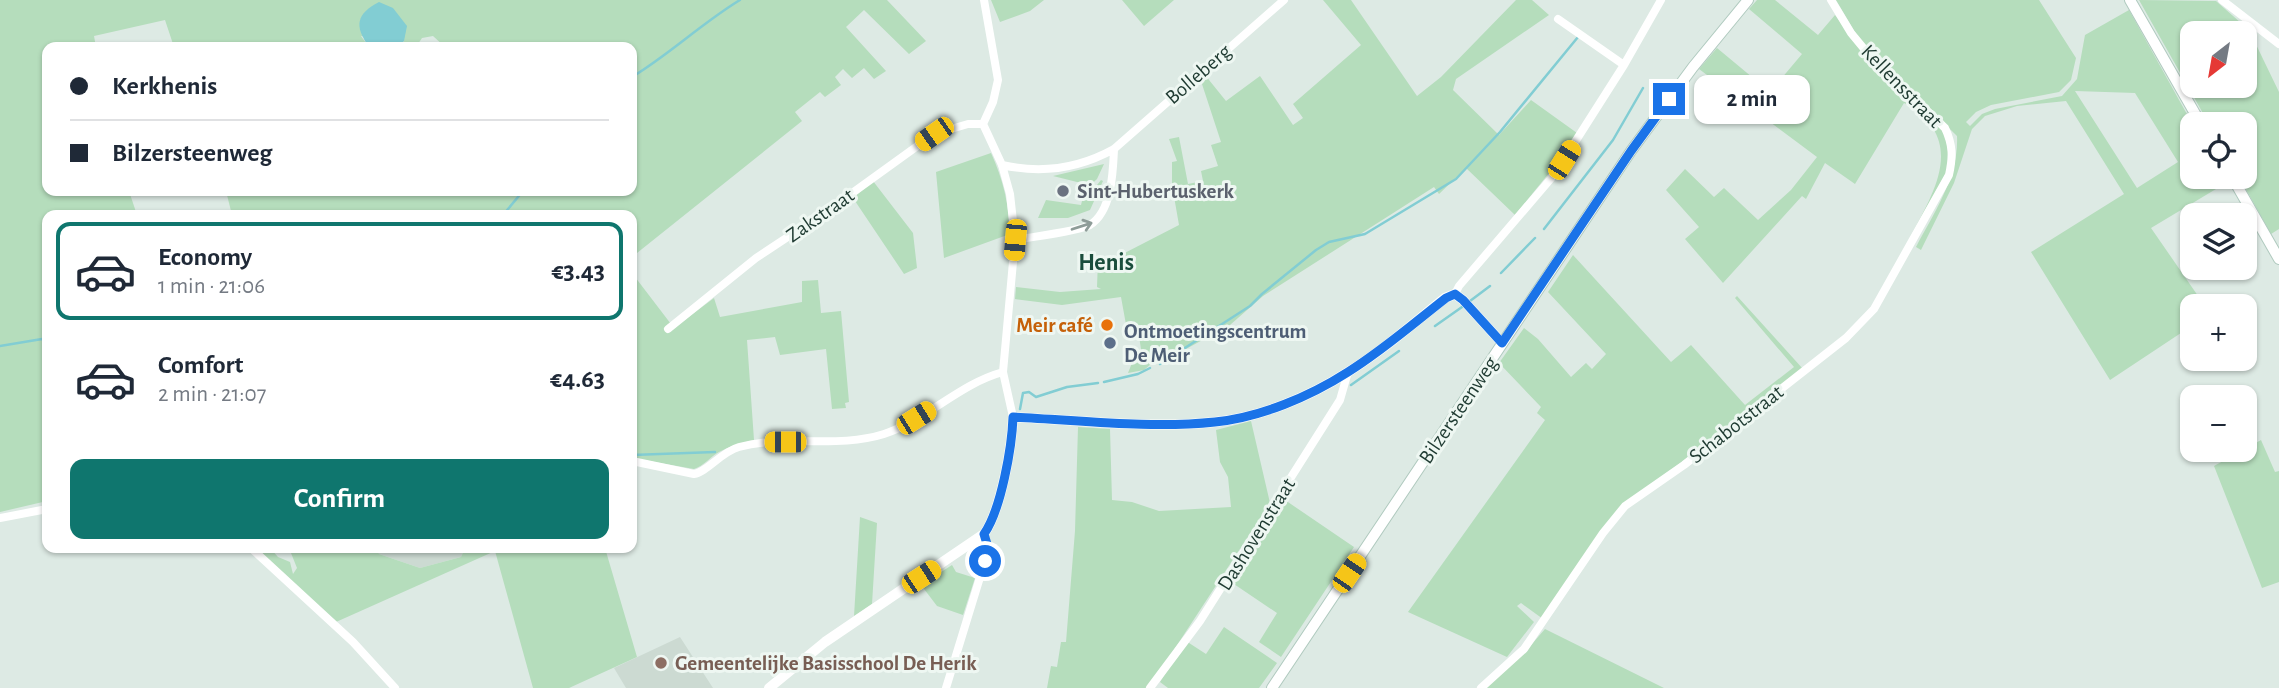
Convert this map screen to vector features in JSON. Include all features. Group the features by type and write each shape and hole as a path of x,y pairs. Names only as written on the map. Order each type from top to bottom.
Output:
{"main road":[{"name":"Bilzersteenweg","path":"1272,688 1631,151 1748,0"},
{"path":"2130,0 2195,112"},
{"path":"2239,189 2279,258"}],"street":[{"path":"769,688 825,642 984,534 996,509 1013,417 1003,372 1015,240 1010,194 1002,165 983,124 999,80 985,0"},
{"name":"Bolleberg","path":"1002,165 1056,169 1096,159 1114,149 1284,0"},
{"path":"1013,417 1152,424 1217,422 1276,407 1348,372 1455,294 1554,175 1624,65 1661,0"},
{"name":"Kellensstraat","path":"1830,0 1870,57 1945,128 1950,138"},
{"path":"2222,0 2230,3 2279,44"},
{"path":"1558,19 1624,65"},
{"name":"Zakstraat","path":"668,330 756,258 934,134 968,124 983,124"},
{"name":"Schabotstraat","path":"1481,688 1524,649 1603,533 1625,506 1684,465 1846,338 1874,309 1949,174 1954,157 1950,138"},
{"path":"1015,240 1082,228 1095,221 1108,196 1114,149"},
{"path":"1455,294 1502,343"},
{"path":"637,462 694,474 700,473 724,453 762,442 831,442 867,438 902,427 962,389 1003,372"},
{"name":"Dashovenstraat","path":"1150,688 1200,621 1340,400 1348,372"},
{"path":"0,518 42,510"},
{"path":"946,688 985,561 987,544 984,534"},
{"path":"256,553 353,642 395,688"}],"shaded area":[{"path":"463,553 461,557 420,568 379,554"},
{"name":"Gemeentelijke Basisschool De Herik","path":"680,637 713,688 626,688 614,668"}],"green space":[{"path":"0,0 887,0 926,41 909,54 864,10 846,27 886,71 874,79 864,68 852,78 843,69 835,77 841,85 825,97 820,92 795,112 802,121 637,253 637,210 231,210 227,196 637,196 637,42 440,42 433,36 422,38 419,42 403,42 361,36 365,42 172,42 165,20 94,36 95,42 42,42 42,196 131,196 135,210 42,210 42,502 0,512"},
{"path":"991,0 1044,0 1030,11 1000,22"},
{"path":"1122,0 1174,0 1144,26"},
{"path":"1323,0 1351,0 1417,96 1441,77 1516,0 1532,0 1549,15 1456,79 1453,90 1499,135 1531,100 1577,133 1558,162 1515,215 1466,168 1439,194 1434,187 1263,296 1230,325 1164,361 1151,364 1144,370 1128,373 1132,363 1142,356 1138,329 1127,330 1121,297 1062,305 1015,299 1016,287 1060,292 1101,289 1097,287 1098,260 1113,259 1179,225 1172,185 1172,162 1177,161 1169,139 1179,137 1188,184 1203,181 1201,171 1218,166 1211,145 1221,142 1200,78 1205,75 1226,101 1260,76 1293,125 1303,118 1293,104 1361,45"},
{"path":"1757,0 1775,0 1818,35 1835,15 1879,72 1927,112 1945,134 1950,149 1950,166 1910,237 1936,183 1940,148 1935,132 1923,117 1904,103 1855,184 1825,163 1806,199 1802,196 1723,283 1685,239 1699,227 1666,190 1685,169 1714,197 1724,188 1758,220 1791,190 1817,157 1699,69 1717,48 1770,92 1802,54 1749,9"},
{"path":"1836,0 2039,0 2076,58 2071,80 2059,92 1991,105 1976,112 1966,122 1970,126 1982,114 1995,109 2062,96 2077,79 2085,35 2129,10 2186,112 2180,112 2180,189 2216,189 2193,203 2180,203 2180,211 2151,228 2180,270 2180,280 2187,280 2197,294 2180,294 2180,334 2110,380 2031,252 2124,194 2066,101 2017,106 1985,116 1972,129 1954,183 1921,250 1916,247 1950,180 1957,151 1957,136 1859,39","holes":["2075,91 2135,93 2178,162 2137,188"]},
{"path":"2139,0 2216,1 2239,21 2180,21 2180,73"},
{"path":"2258,49 2279,92 2279,229 2271,234 2257,209 2257,203 2254,203 2246,189 2257,189 2257,112 2202,112 2194,98 2258,98"},
{"path":"991,153 1005,192 1010,234 944,258 936,172"},
{"path":"1104,164 1097,179 1084,191 1085,184 1053,176"},
{"path":"873,181 913,233 917,268 904,274 853,198"},
{"path":"1103,181 1090,210 1068,218 1038,218 1046,200 1081,205 1083,197"},
{"path":"1573,255 1671,362 1691,345 1745,405 1794,367 1735,298 1737,296 1803,369 1633,497 1543,619 1521,603 1517,606 1534,622 1507,657 1408,612 1545,420 1537,413 1541,407 1499,363 1524,328 1538,339 1571,377 1586,363 1592,369 1606,354 1548,292"},
{"path":"637,280 674,328 714,298 720,317 802,302 802,281 818,280 821,313 841,311 849,402 845,403 846,408 832,409 826,349 780,355 775,337 747,340 754,440 723,450 694,469 637,459"},
{"path":"1251,421 1270,503 1149,688 1047,688 1051,666 1057,667 1061,642 1066,642 1075,531 1078,427 1110,429 1112,500 1132,502 1159,511 1231,507 1228,477 1220,462 1216,430"},
{"path":"2261,440 2275,472 2279,471 2279,582 2262,588 2214,466 2221,462 2257,462 2257,442"},
{"path":"1282,498 1354,547 1281,657 1259,642 1277,613 1228,580"},
{"path":"860,517 877,523 872,604 854,616"},
{"path":"260,553 274,553 290,562 293,574 297,568 291,553 378,553 420,568 461,557 463,553 491,553 336,622"},
{"path":"496,553 606,553 637,657 569,688 533,688"},
{"path":"952,565 956,572 975,578 963,615 937,606 921,585"},
{"path":"1224,627 1277,663 1259,688 1168,688 1160,682 1186,641 1206,654"},
{"path":"1545,629 1664,688 1486,688 1525,652"}],"water":[{"path":"379,2 393,8 407,26 404,41 365,42 360,21 371,7"}],"waterway":[{"path":"637,74 740,0"},
{"path":"1160,364 1250,306 1316,250 1329,242 1365,234 1456,179 1500,132 1578,37"},
{"path":"1544,229 1613,140 1643,88"},
{"path":"507,210 519,196"},
{"path":"1501,273 1535,238"},
{"path":"1470,301 1490,286"},
{"path":"1435,326 1462,307"},
{"path":"0,346 42,339"},
{"path":"1351,385 1399,351"},
{"path":"1104,382 1138,374 1150,368"},
{"path":"1020,409 1023,393 1029,392 1036,397 1067,387 1098,383"},
{"path":"637,455 715,452"}],"place":[{"name":"Sint-Hubertuskerk","path":"1063,191"},
{"name":"Meir café","path":"1107,325"},
{"name":"Ontmoetingscentrum De Meir","path":"1110,343"},
{"name":"Gemeentelijke Basisschool De Herik","path":"661,663"}],"district":[{"name":"Henis","path":"1106,262"}],"route":[{"path":"985,561 987,544 984,534 996,509 1013,417 1186,424 1248,416 1305,395 1348,372 1455,294 1502,343 1669,99"}]}
